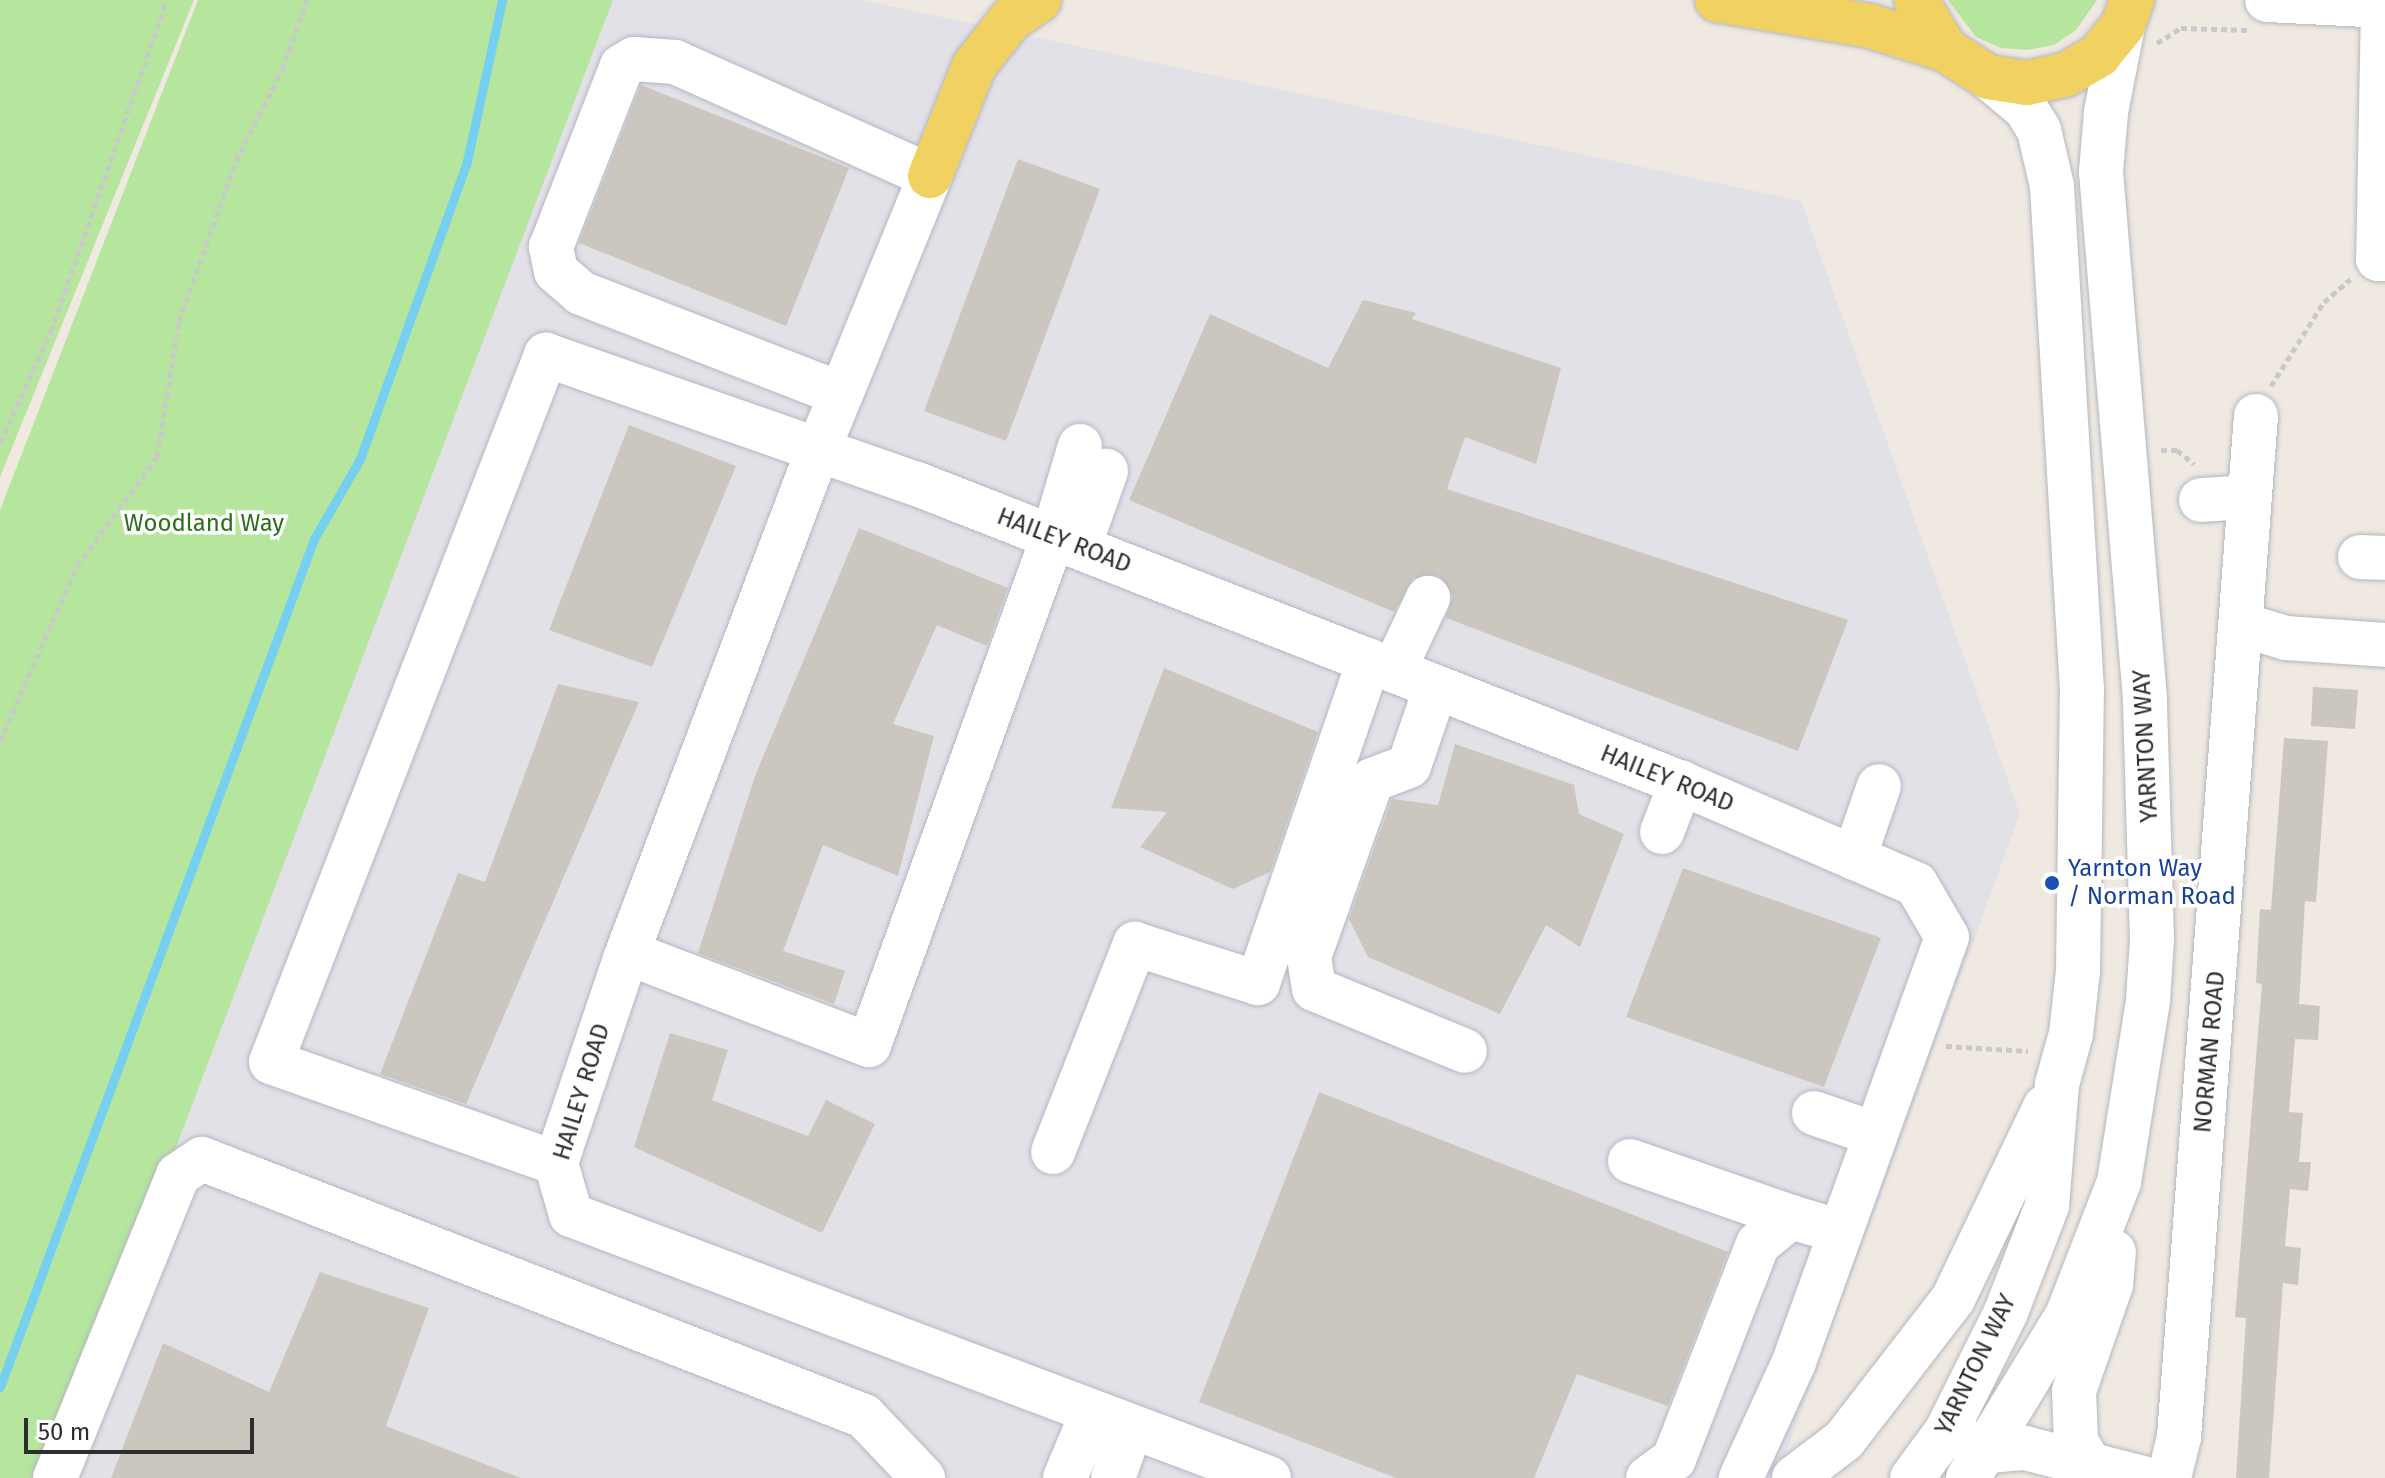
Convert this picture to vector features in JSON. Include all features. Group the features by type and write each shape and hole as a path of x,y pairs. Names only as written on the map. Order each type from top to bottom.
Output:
{"main road":[{"path":"930,176 974,66 1011,19 1039,0"},
{"path":"1717,0 1870,26 1946,50 1988,77 2027,83 2065,75 2099,55 2137,24"},
{"path":"1916,0 1946,50"}],"street":[{"path":"2260,15 2384,6 2381,259"},
{"name":"YARNTON WAY","path":"1988,1469 2067,1316 2119,1182 2148,1000 2152,940 2145,699 2102,185 2106,112 2137,24"},
{"path":"841,394 581,293 556,271 551,247 610,94 622,66 634,59 675,62 930,176"},
{"name":"YARNTON WAY","path":"1912,1478 1946,1432 2006,1312 2047,1206 2050,1068 2071,1034 2078,971 2082,690 2052,186 2039,130 2025,108 1988,77"},
{"name":"HAILEY ROAD","path":"930,176 818,450 628,953 556,1163 571,1215 1269,1478"},
{"path":"556,1163 271,1062 546,355 818,450"},
{"name":"NORMAN ROAD","path":"2169,1478 2179,1437 2244,615 2221,499 2256,416"},
{"name":"HAILEY ROAD","path":"818,450 1066,542 1681,783 1916,884 1947,937 1794,1362 1741,1478"},
{"path":"628,953 869,1045 1066,542 1093,458"},
{"path":"1053,1152 1135,944 1258,983 1381,666 1428,598"},
{"path":"2244,615 2286,638 2385,645"},
{"path":"1436,687 1409,766 1372,780 1309,957 1314,989 1465,1051"},
{"path":"1662,832 1681,783"},
{"path":"1854,858 1879,786"},
{"path":"1794,1478 1844,1440 1953,1299 2050,1068"},
{"path":"1814,1113 1875,1134"},
{"path":"55,1478 178,1175 202,1159 864,1416 923,1478"},
{"path":"1630,1161 1841,1232"},
{"path":"2089,1463 2076,1441 2074,1391 2111,1285 2119,1182"},
{"path":"1648,1478 1674,1459 1758,1244 1791,1217"},
{"path":"1065,1478 1112,1420"},
{"path":"1112,1420 1113,1478"},
{"path":"1946,1432 1988,1469 2025,1448 2143,1478"}],"path":[{"path":"0,443 51,331 167,0"},
{"path":"0,741 77,566 157,457 179,321 236,161 282,70 307,0"},
{"path":"2137,24 2181,28 2260,15"},
{"path":"2256,416 2291,347 2324,302 2381,259"},
{"path":"2156,450 2177,450 2190,457 2221,499"},
{"path":"1911,1035 1944,1046 2050,1068"}],"shaded area":[{"path":"612,0 862,0 1801,201 2020,814 1777,1478 31,1478"}],"green space":[{"path":"0,0 194,0 0,477"},
{"name":"Woodland Way","path":"198,0 613,0 50,1478 0,1478 0,510"},
{"path":"1948,0 2097,0 2076,30 2054,45 2027,50 2001,48 1976,37"}],"building":[{"path":"641,85 849,168 786,326 579,243"},
{"path":"1018,159 1100,189 1006,441 924,411"},
{"path":"1363,300 1416,313 1412,319 1561,368 1536,464 1465,437 1447,489 1848,620 1798,751 1446,618 1453,595 1438,575 1413,578 1394,612 1129,500 1210,314 1328,368"},
{"path":"629,425 736,466 652,667 549,630"},
{"path":"859,528 1008,588 987,646 937,625 893,724 934,736 898,876 823,845 783,951 845,971 834,1004 698,953 755,776"},
{"path":"1164,668 1318,732 1270,872 1233,889 1140,847 1167,812 1111,808"},
{"path":"558,684 639,702 466,1104 380,1074 458,873 485,882"},
{"path":"2313,687 2358,690 2355,729 2311,726"},
{"path":"2284,738 2328,741 2316,902 2305,901 2299,1004 2320,1006 2318,1040 2295,1039 2289,1112 2303,1113 2299,1162 2311,1162 2308,1191 2290,1189 2285,1246 2301,1248 2298,1285 2283,1283 2269,1478 2236,1478 2246,1318 2235,1317 2262,984 2256,983 2260,909 2271,910"},
{"path":"1455,744 1574,785 1579,814 1624,834 1580,947 1546,925 1500,1014 1368,957 1349,919 1392,799 1438,805"},
{"path":"1683,868 1881,938 1824,1087 1626,1017"},
{"path":"670,1033 728,1050 712,1100 808,1136 826,1100 875,1124 822,1233 634,1147"},
{"path":"1319,1092 1728,1252 1668,1406 1577,1374 1534,1478 1396,1478 1199,1402"},
{"path":"320,1272 429,1308 386,1426 521,1478 111,1478 163,1343 269,1392"}],"waterway":[{"path":"0,1387 314,539 360,459 467,161 502,0"}],"place":[{"name":"Yarnton Way / Norman Road","path":"2052,883"}]}
